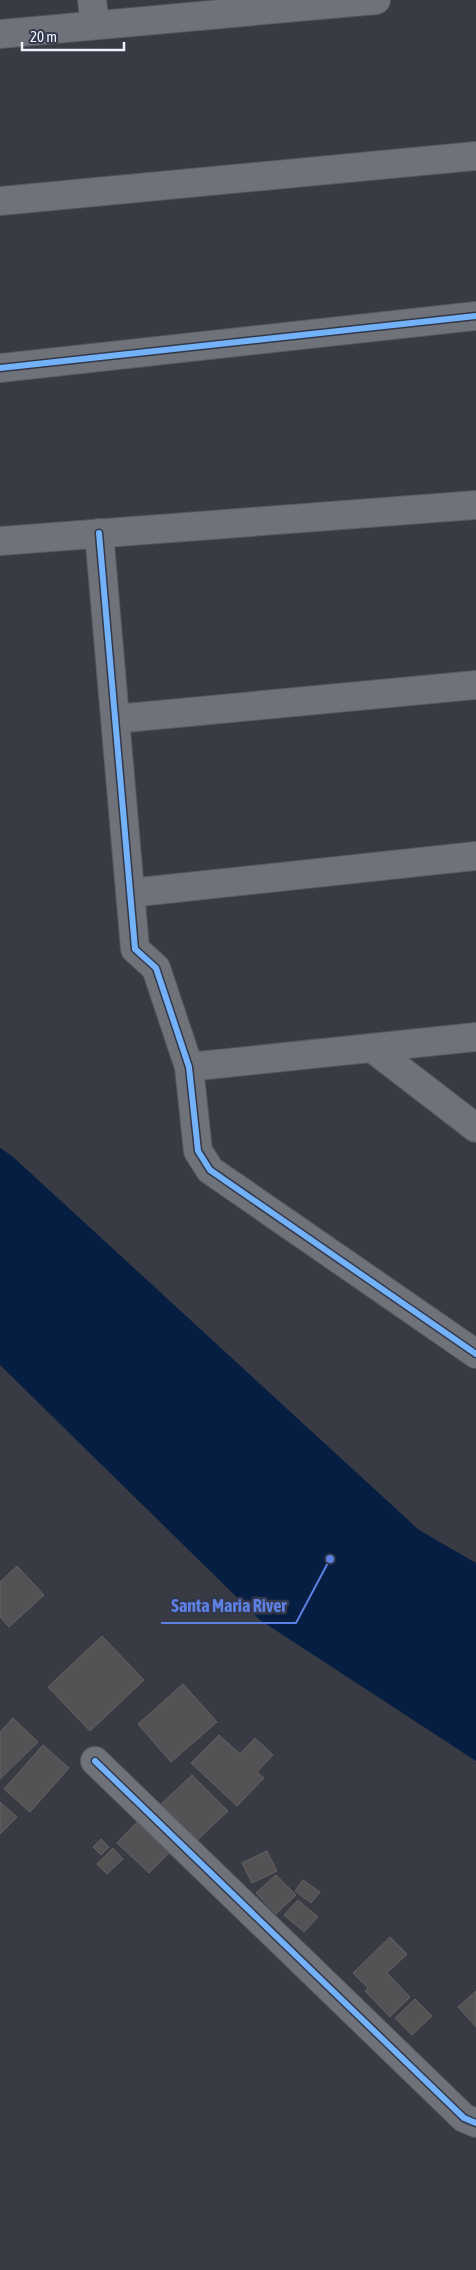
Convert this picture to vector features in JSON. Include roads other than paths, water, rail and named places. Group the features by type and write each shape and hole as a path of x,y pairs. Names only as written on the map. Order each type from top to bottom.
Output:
{"street":[{"path":"0,34 93,13 376,0"},
{"path":"0,201 476,156"},
{"path":"0,368 476,316"},
{"path":"0,541 476,505"},
{"path":"99,533 135,949 156,968 189,1067 198,1151 210,1170 476,1354"},
{"path":"115,719 476,685"},
{"path":"130,893 476,856"},
{"path":"189,1067 476,1037"},
{"path":"372,1048 476,1128"},
{"path":"95,1761 464,2118 476,2123"}],"water":[{"path":"0,1148 12,1156 419,1530 476,1563 476,1761 260,1620 0,1365"}],"place":[{"name":"Santa Maria River","path":"330,1559"}]}
